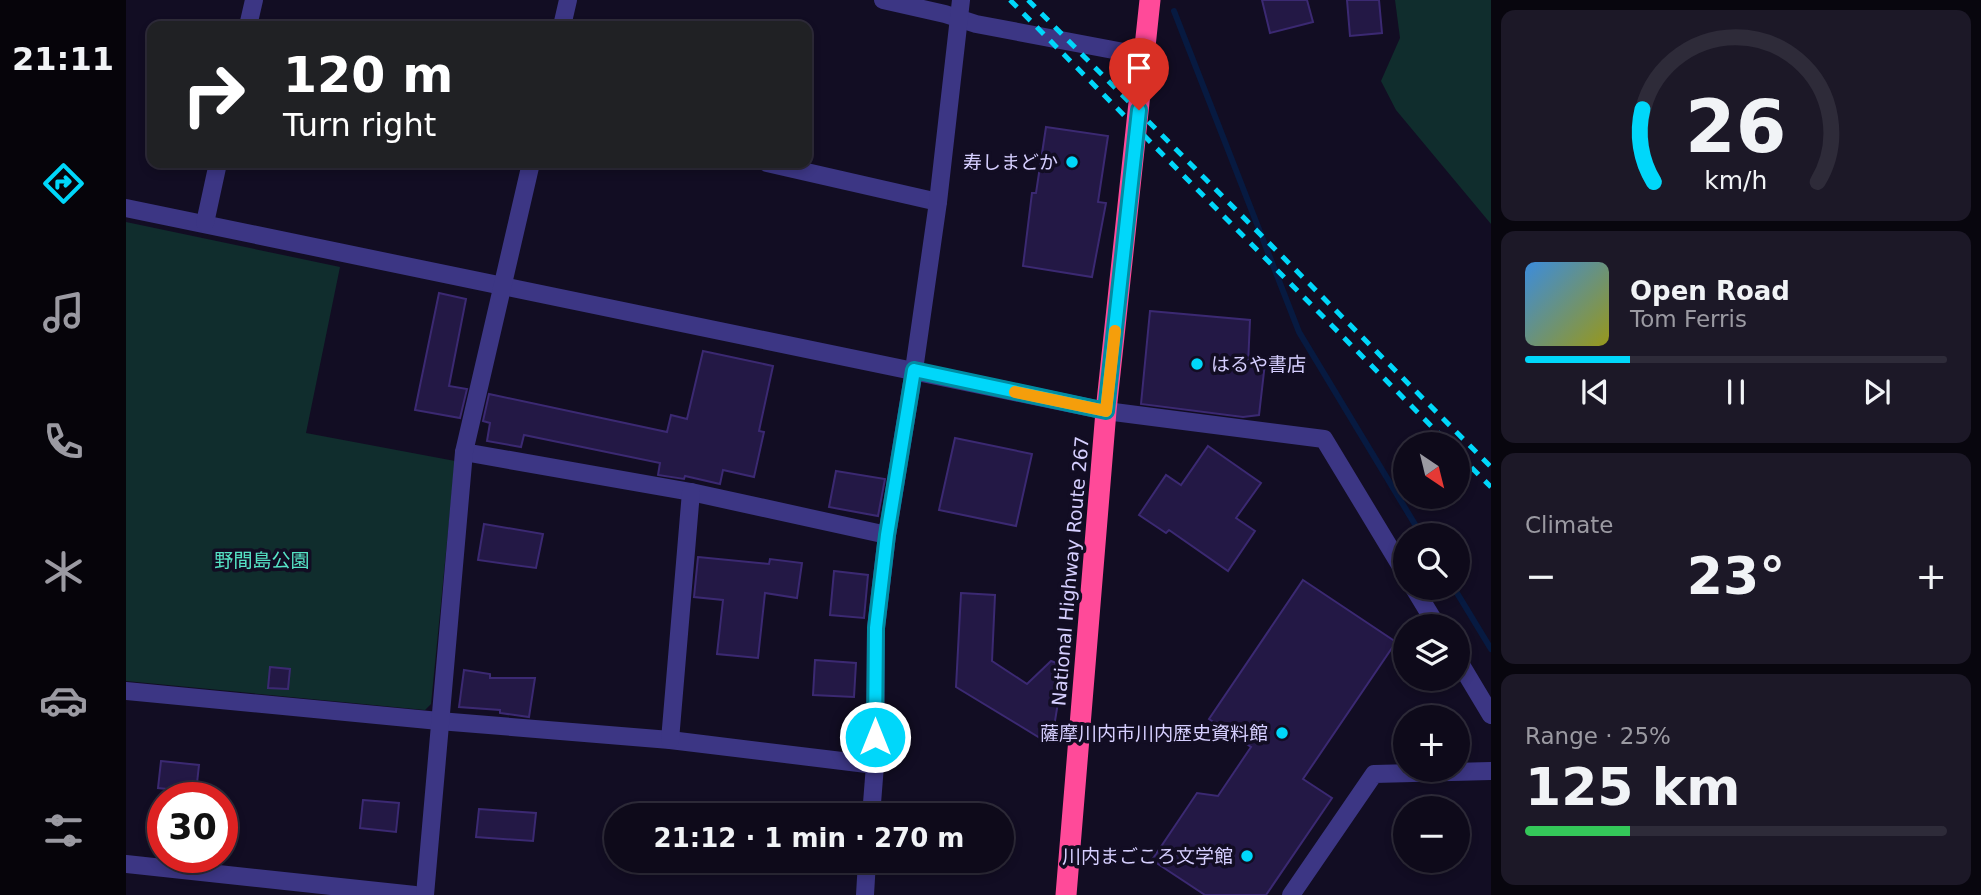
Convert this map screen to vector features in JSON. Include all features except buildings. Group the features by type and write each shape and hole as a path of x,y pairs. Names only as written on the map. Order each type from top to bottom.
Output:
{"highway":[{"name":"National Highway Route 267","path":"1066,895 1106,411 1150,0"}],"street":[{"path":"249,21 254,0"},
{"path":"563,21 568,0"},
{"path":"883,0 976,24 1145,55"},
{"path":"872,803 875,765 876,628 887,535 938,202 961,0"},
{"path":"205,223 217,168"},
{"path":"425,895 464,452 530,168"},
{"path":"789,168 938,202"},
{"path":"126,208 1106,411 1324,439 1393,553"},
{"path":"464,452 691,492 887,535"},
{"path":"670,740 691,492"},
{"path":"1470,680 1491,715"},
{"path":"126,691 670,740 875,765"},
{"path":"1291,895 1374,774 1491,771"},
{"path":"126,864 415,895"},
{"path":"864,895 866,873"}],"green space":[{"path":"1395,0 1491,0 1491,224 1396,110 1381,81 1400,38"},
{"name":"野間島公園","path":"126,222 340,267 306,433 455,461 431,704 425,710 126,681"}],"waterway":[{"path":"1174,11 1299,332 1414,523"},
{"path":"1461,600 1491,649"}],"railway":[{"path":"1010,0 1437,432"},
{"path":"1028,0 1491,467"},
{"path":"1470,466 1491,487"}],"slow traffic":[{"path":"1015,392 1106,411 1115,331"}],"place":[{"name":"寿しまどか","path":"1072,162"},
{"name":"はるや書店","path":"1197,364"},
{"name":"薩摩川内市川内歴史資料館","path":"1282,733"},
{"name":"川内まごころ文学館","path":"1247,856"}],"route":[{"path":"875,737 876,628 887,535 914,370 1106,411 1139,110"}]}
